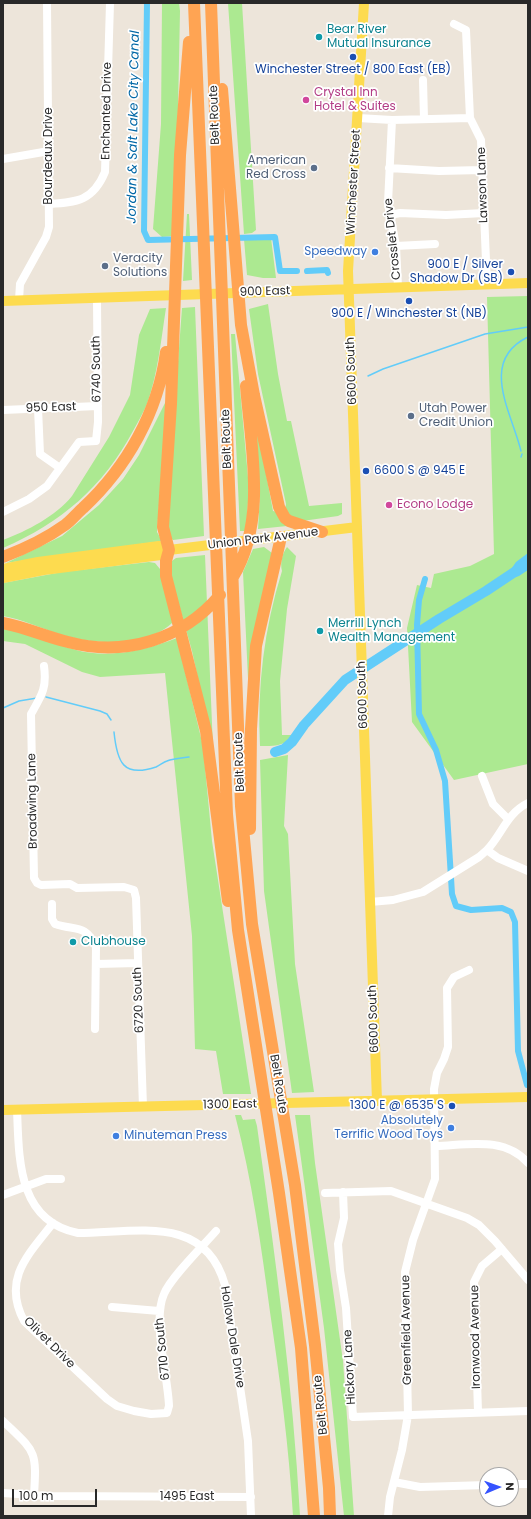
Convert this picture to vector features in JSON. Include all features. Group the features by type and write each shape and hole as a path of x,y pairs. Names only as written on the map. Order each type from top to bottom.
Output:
{"highway":[{"path":"193,3 180,156 171,404 163,527 169,550 166,561 166,576 206,731 224,882 263,1089"},
{"name":"Belt Route","path":"193,3 227,814 238,930 301,1348 314,1516"},
{"path":"3,623 68,642 101,647 141,644 177,632 200,617 222,593 244,555 250,536 253,518 253,475 226,129 212,3"},
{"name":"Belt Route","path":"212,3 241,806 252,924 296,1192 315,1345 330,1488 330,1516"},
{"path":"3,557 21,550 66,524 103,490 134,446 157,396 164,369 176,267"},
{"path":"241,325 256,403 282,513 285,518 298,526 322,532"},
{"path":"250,902 251,729 256,646 281,537"}],"main road":[{"name":"Winchester Street","path":"349,289 364,3"},
{"name":"900 East","path":"3,301 398,287 528,284"},
{"name":"6600 South","path":"349,289 377,1101"},
{"name":"Union Park Avenue","path":"3,578 44,570 161,555 169,550 357,527"},
{"name":"Union Park Avenue","path":"3,569 38,562 159,546 169,550"},
{"name":"1300 East","path":"3,1110 528,1097"}],"street":[{"name":"Bourdeaux Drive","path":"19,300 20,284 49,232 47,3"},
{"name":"Enchanted Drive","path":"49,204 72,202 88,196 101,182 105,172 110,3"},
{"name":"Lawson Lane","path":"454,24 466,30 470,118 481,140 487,285"},
{"path":"422,80 424,119"},
{"path":"358,118 392,120 470,118"},
{"name":"Crosslet Drive","path":"392,120 388,203 396,246 398,287"},
{"path":"3,159 49,151"},
{"path":"390,168 439,171 482,170"},
{"path":"390,215 400,213 446,215 484,213"},
{"path":"396,246 435,244"},
{"name":"6740 South","path":"60,468 79,442 96,441 98,406 96,298"},
{"name":"950 East","path":"3,410 98,406"},
{"path":"3,512 28,499 47,486 60,468 40,454 38,408"},
{"name":"Broadwing Lane","path":"44,666 46,680 44,690 31,714 34,878 37,883 41,885 70,884 77,888 91,889"},
{"path":"482,776 493,804 508,819"},
{"path":"370,902 407,897 423,892 487,850 508,819 516,810 528,803"},
{"path":"487,850 498,858 528,871"},
{"name":"6720 South","path":"91,889 124,887 134,890 136,898 143,1107"},
{"path":"52,904 52,919 55,924 76,927 85,931 92,939 96,947 94,996 95,1029"},
{"path":"96,964 138,963"},
{"name":"Greenfield Avenue","path":"388,1516 408,1415 405,1272 411,1244 435,1179 435,1079 448,1047 447,988 454,977 469,970"},
{"name":"Hollow Dale Drive","path":"17,1110 20,1164 26,1187 40,1210 53,1223 68,1231 78,1233 167,1231 189,1238 202,1247 217,1264 225,1285 248,1441 251,1516"},
{"path":"436,1146 499,1145 515,1151 528,1163"},
{"path":"3,1195 46,1179 61,1179"},
{"path":"325,1193 391,1191 427,1203 479,1225 528,1280"},
{"name":"Hickory Lane","path":"344,1192 344,1218 339,1239 339,1252 340,1272 346,1308 353,1417 528,1410"},
{"name":"Olivet Drive","path":"53,1223 26,1258 19,1270 15,1282 15,1296 18,1310 24,1321 107,1399 117,1406 151,1414 167,1413"},
{"name":"6710 South","path":"167,1413 169,1397 159,1310 164,1292 216,1231"},
{"name":"Ironwood Avenue","path":"478,1412 474,1282 482,1266 502,1250"},
{"path":"112,1307 159,1310"},
{"path":"3,1421 29,1447 34,1457 36,1466 34,1495"},
{"path":"394,1482 420,1487 479,1485"},
{"name":"1495 East","path":"3,1493 34,1495 251,1497"}],"green space":[{"path":"162,3 179,3 180,11 177,159 173,236 162,237 153,229 161,124"},
{"path":"228,3 242,3 256,230 252,233 244,234"},
{"path":"187,214 189,214 192,280 183,281"},
{"path":"271,238 276,278 263,278 247,275 244,239"},
{"path":"528,296 528,764 454,780 412,722 407,628 417,585 431,588 434,574 470,566 494,554 487,297"},
{"path":"268,304 278,374 287,421 291,421 309,506 342,503 342,514 338,516 302,521 294,519 285,510 286,504 258,374 249,309"},
{"path":"195,307 204,536 173,540 169,536 166,523 182,308"},
{"path":"166,308 159,356 151,392 142,414 121,451 94,486 62,515 44,527 3,548 3,540 40,522 58,510 72,496 109,437 130,395 139,335 150,309"},
{"path":"231,334 235,334 249,488 246,531 240,531"},
{"path":"252,397 273,511 278,512 287,526 258,529 260,495"},
{"path":"167,399 157,532 162,541 6,563 62,536 99,505 123,479 139,455"},
{"path":"264,547 272,553 249,700 243,572 253,549"},
{"path":"287,547 296,556 287,609 280,681 282,735 293,735 282,744 274,746 260,746 259,724 263,658 266,636 282,571 282,559"},
{"path":"205,555 213,748 192,651 170,573 172,561 176,558"},
{"path":"149,562 155,563 160,569 175,620 164,629 150,636 120,642 88,641 59,634 24,621 3,616 3,583 62,572"},
{"path":"3,627 76,650 102,654 127,652 177,638 203,746 212,841 251,1094 223,1094 216,1051 195,1049 192,936 165,673 100,677 82,672 25,644 3,641"},
{"path":"288,755 284,826 288,834 295,964 314,1092 292,1093 264,891 260,760"},
{"path":"235,1115 241,1115 243,1120 255,1119 257,1126 277,1272 288,1369 300,1516 293,1516 284,1414 256,1213"},
{"path":"295,1115 310,1115 315,1163 343,1361 354,1516 344,1516 324,1328"}],"water":[{"path":"528,553 528,570 519,576 503,581 516,562"}],"waterway":[{"name":"Jordan & Salt Lake City Canal","path":"147,3 144,231 148,240 275,237 280,271 297,271"},
{"name":"Jordan & Salt Lake City Canal","path":"307,271 327,270 328,273"},
{"path":"368,376 383,369 485,334 528,327"},
{"path":"521,451 506,405 502,389 501,374 505,360 513,347 528,337"},
{"path":"275,752 284,749 292,742 304,725 345,680 528,563"},
{"name":"Jordan & Salt Lake City Canal","path":"425,579 419,600 417,625 419,714 436,750 445,781 452,894 456,906 471,910 502,908 511,912 515,922 518,1051 527,1085"},
{"path":"46,697 100,711 107,714 111,720"},
{"path":"3,708 19,701 37,698"},
{"path":"114,732 117,752 124,765 129,769 145,770 156,767 170,760 189,757"}],"place":[{"name":"Bear River Mutual Insurance","path":"319,37"},
{"name":"Winchester Street / 800 East (EB)","path":"353,57"},
{"name":"Crystal Inn Hotel & Suites","path":"306,100"},
{"name":"American Red Cross","path":"314,168"},
{"name":"Speedway","path":"375,252"},
{"name":"Veracity Solutions","path":"105,266"},
{"name":"900 E / Silver Shadow Dr (SB)","path":"511,272"},
{"name":"900 E / Winchester St (NB)","path":"409,301"},
{"name":"Utah Power Credit Union","path":"411,416"},
{"name":"6600 S @ 945 E","path":"366,471"},
{"name":"Econo Lodge","path":"389,505"},
{"name":"Merrill Lynch Wealth Management","path":"320,631"},
{"name":"Clubhouse","path":"73,942"},
{"name":"1300 E @ 6535 S","path":"452,1106"},
{"name":"Absolutely Terrific Wood Toys","path":"451,1128"},
{"name":"Minuteman Press","path":"116,1136"}]}
